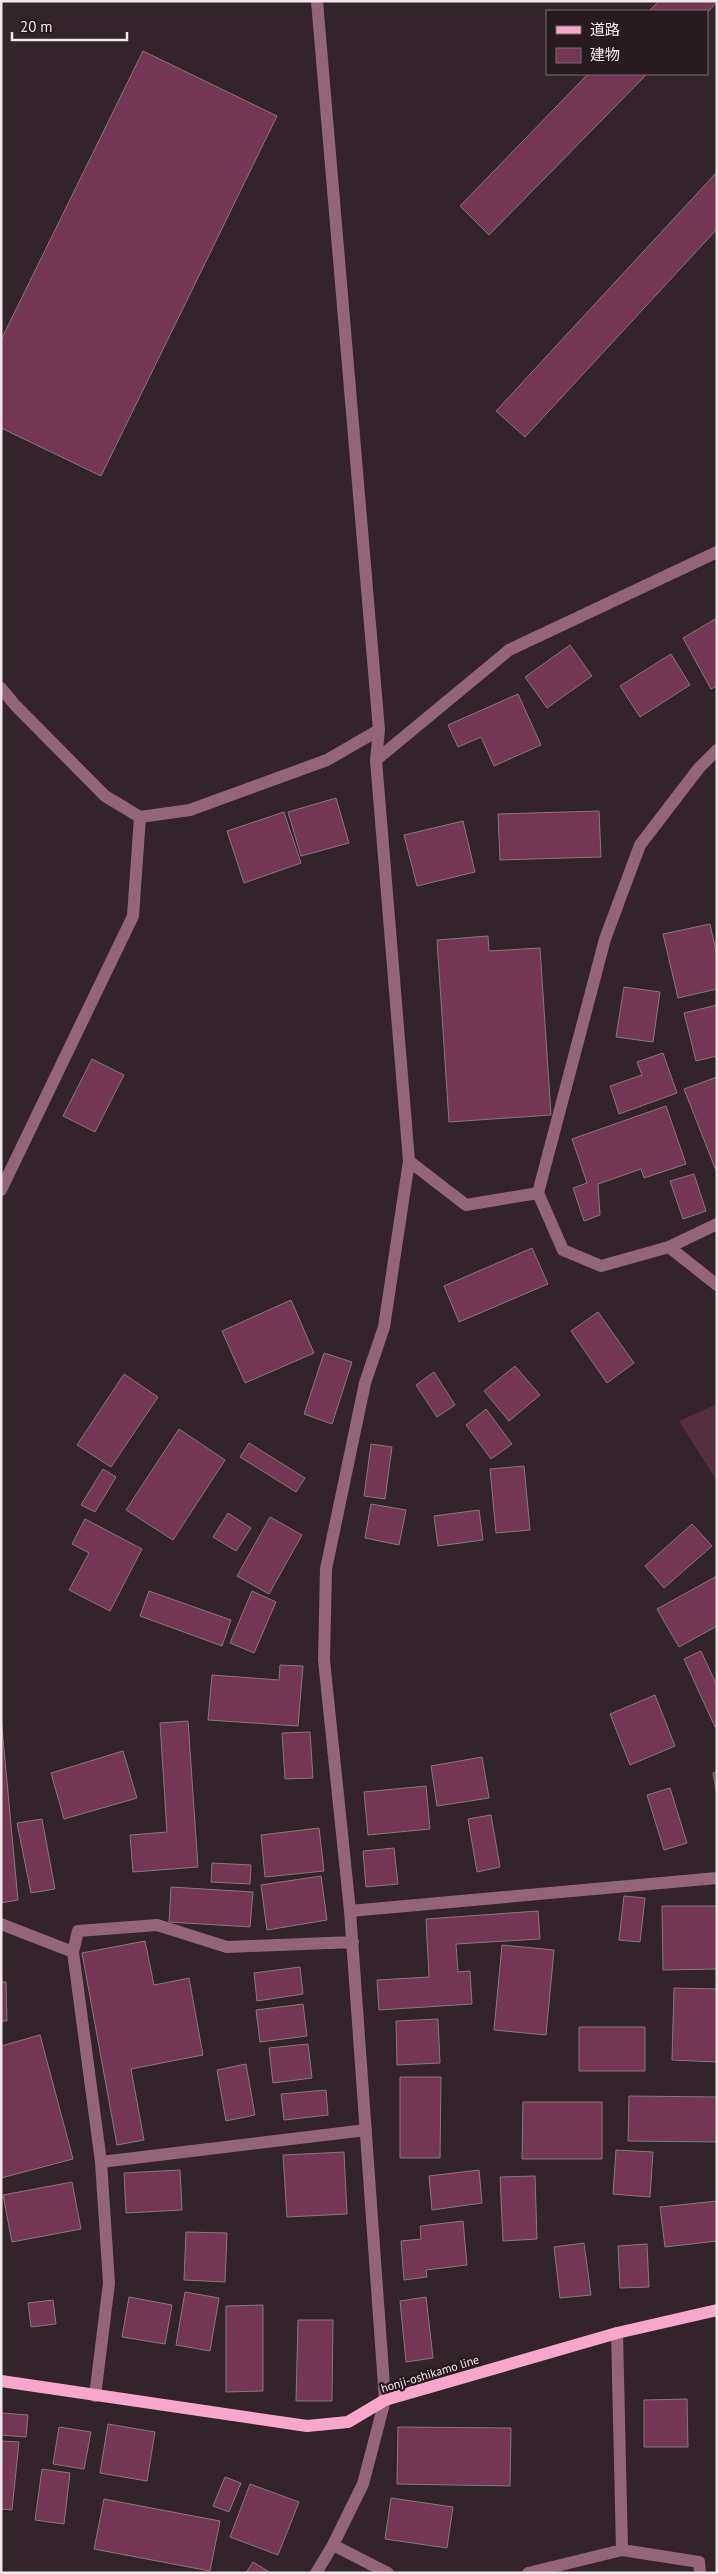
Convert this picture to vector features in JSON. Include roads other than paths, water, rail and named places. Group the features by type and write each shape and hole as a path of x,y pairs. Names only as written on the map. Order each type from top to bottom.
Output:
{"main road":[{"name":"honji-oshikamo line","path":"1,2381 307,2426 348,2422 385,2400 617,2333 717,2310"}],"street":[{"path":"316,2573 333,2545 363,2484 385,2400 353,1942 324,1660 326,1569 365,1383 384,1327 409,1161 376,760 379,730 317,1"},
{"path":"376,760 509,650 717,552"},
{"path":"1,688 14,705 105,796 140,818 190,810 308,767 327,760 379,730"},
{"path":"717,750 699,768 640,845 605,939 538,1193 563,1250 601,1266 669,1247 717,1224"},
{"path":"1,1190 133,916 140,818"},
{"path":"409,1161 466,1205 538,1193"},
{"path":"669,1247 717,1286"},
{"path":"350,1911 717,1878"},
{"path":"1,1924 74,1952"},
{"path":"95,2396 109,2283 101,2162 74,1952 78,1931 157,1925 227,1947 353,1942"},
{"path":"101,2162 366,2130"},
{"path":"617,2333 622,2550"},
{"path":"333,2545 388,2573"},
{"path":"528,2573 622,2550 699,2562 700,2573"}]}
